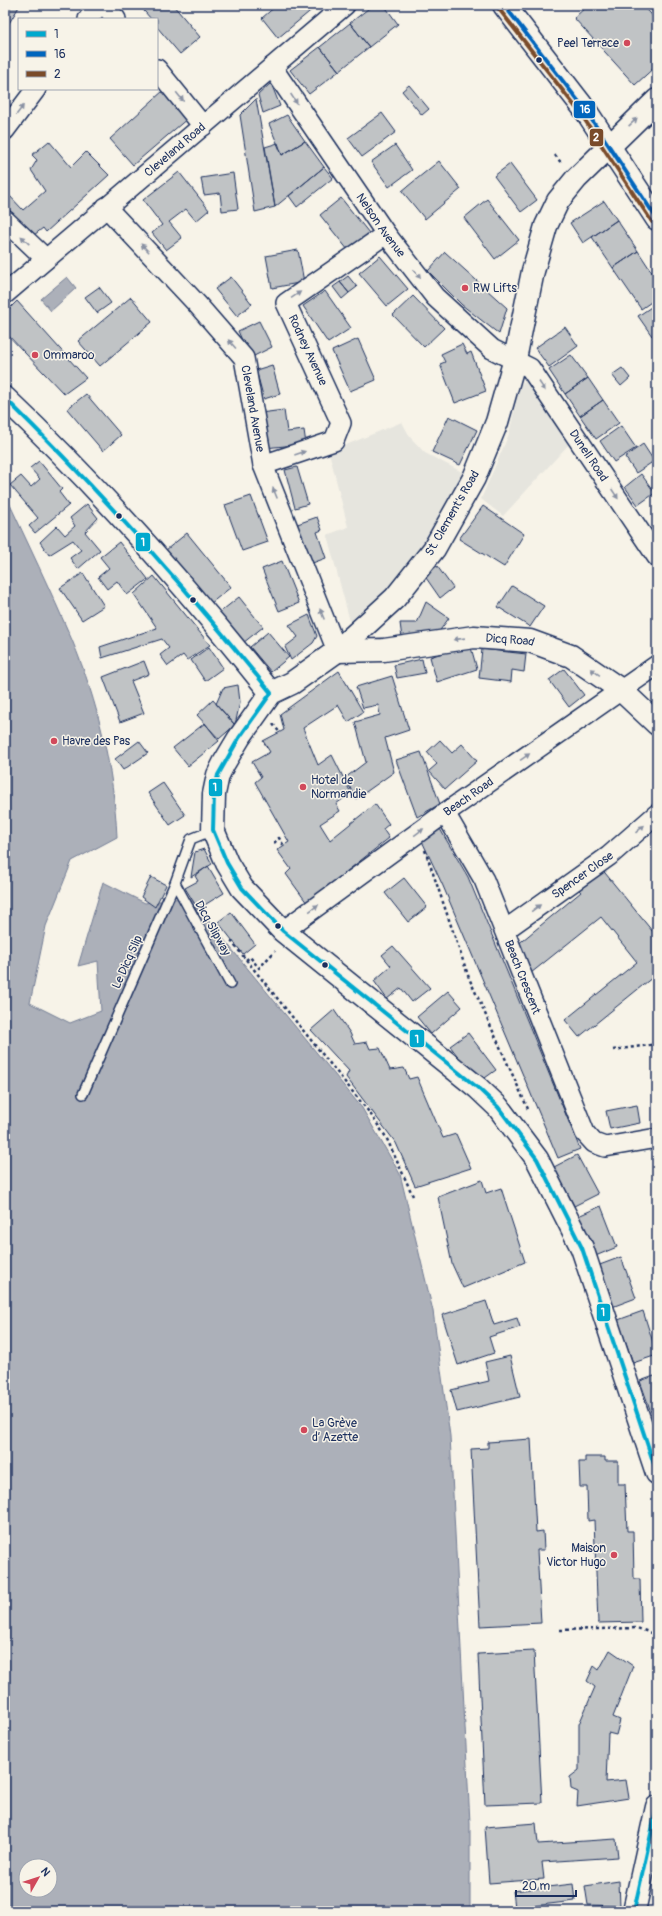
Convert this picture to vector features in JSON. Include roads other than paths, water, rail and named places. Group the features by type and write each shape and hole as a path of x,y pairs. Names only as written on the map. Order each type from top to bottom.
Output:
{"main road":[{"path":"504,5 586,111 657,218"},
{"name":"St. Clement's Road","path":"271,693 292,684 337,651 395,598 434,549 474,478 497,422 515,359 533,271 546,226 558,200 576,179 657,100"},
{"path":"5,398 42,433 142,541 271,693 239,738 218,775 214,794 213,830 227,863 242,888 285,933 478,1088 498,1107 537,1159 582,1248 657,1473"},
{"name":"Dicq Road","path":"337,651 384,650 474,637 530,642 571,656 621,690 657,724"},
{"path":"634,1911 657,1807"}],"street":[{"path":"89,18 99,5"},
{"path":"105,5 115,18"},
{"name":"Cleveland Road","path":"5,294 345,5"},
{"name":"Nelson Avenue","path":"272,67 386,234 435,297 492,349 515,359"},
{"path":"158,70 203,126"},
{"path":"5,130 35,90"},
{"name":"Cleveland Avenue","path":"106,207 197,304 244,358 263,465 337,651"},
{"path":"5,220 46,259"},
{"name":"Rodney Avenue","path":"263,465 334,441 341,423 286,302 386,234"},
{"name":"Dunell Road","path":"515,359 530,368 657,557"},
{"name":"Beach Road","path":"285,933 445,813 657,665"},
{"name":"Beach Crescent","path":"445,813 484,880 585,1134 594,1142 605,1147 651,1139 657,1141"},
{"name":"Spencer Close","path":"505,930 609,856 657,814"}],"lane":[{"name":"Le Dicq Slip","path":"82,1094 175,883 191,839 213,830"},
{"name":"Dicq Slipway","path":"175,883 230,984"}],"place":[{"name":"Peel Terrace","path":"627,43"},
{"name":"RW Lifts","path":"465,288"},
{"name":"Ommaroo","path":"35,355"},
{"name":"Havre des Pas","path":"54,741"},
{"name":"Hotel de Normandie","path":"303,787"},
{"name":"La Grève d’ Azette","path":"304,1430"},
{"name":"Maison Victor Hugo","path":"614,1555"}]}
